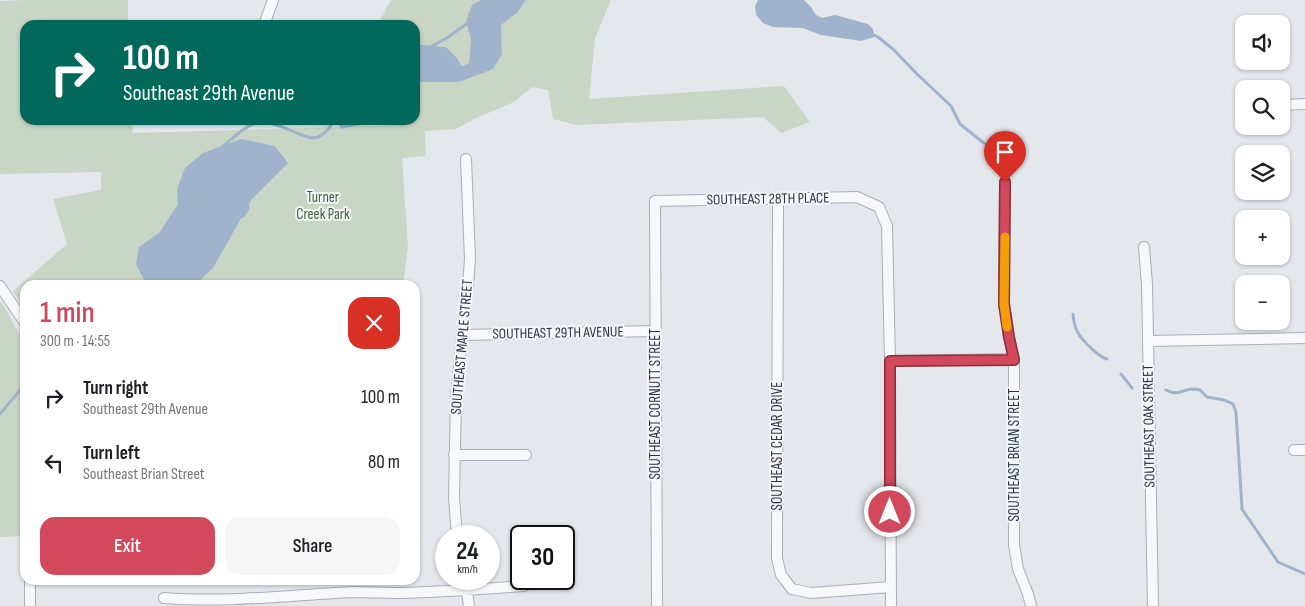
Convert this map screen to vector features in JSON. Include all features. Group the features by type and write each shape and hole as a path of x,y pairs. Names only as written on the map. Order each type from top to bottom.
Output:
{"street":[{"path":"266,20 273,0"},
{"path":"1290,105 1305,104"},
{"name":"SOUTHEAST MAPLE STREET","path":"457,525 454,498 456,397 470,259 466,159"},
{"name":"SOUTHEAST BRIAN STREET","path":"1005,182 1004,304 1014,360 1014,545 1018,569 1031,606"},
{"name":"SOUTHEAST 28TH PLACE","path":"655,202 858,197 878,207 888,226 890,361"},
{"name":"SOUTHEAST CEDAR DRIVE","path":"778,199 776,558 781,575 792,589 811,594 891,587"},
{"name":"SOUTHEAST CORNUTT STREET","path":"655,202 657,606"},
{"name":"SOUTHEAST OAK STREET","path":"1144,247 1147,284 1153,606"},
{"path":"0,286 20,316"},
{"name":"SOUTHEAST 29TH AVENUE","path":"462,335 655,331"},
{"path":"1148,341 1305,338"},
{"path":"891,606 890,361 1014,360"},
{"path":"1294,450 1305,450"},
{"path":"454,455 526,455"},
{"path":"30,585 30,606"},
{"path":"164,598 189,600 355,592 399,593 466,590 470,606"}],"green space":[{"name":"Turner Creek Park","path":"128,0 128,20 20,20 20,125 132,125 133,133 339,127 341,129 358,126 420,125 420,82 459,82 502,54 501,25 517,13 526,0 611,0 595,38 589,99 784,86 810,122 781,133 763,117 577,125 553,119 548,90 532,87 514,102 456,129 425,131 426,156 402,158 408,247 404,280 26,280 67,244 53,199 101,190 101,172 0,174 0,1"},
{"path":"481,0 466,21 472,39 469,63 462,66 446,47 420,45 420,20 380,20 390,1"},
{"path":"20,285 20,303 13,291"},
{"path":"0,301 20,336 20,536 0,537"}],"water":[{"path":"481,0 526,0 517,13 501,25 502,54 493,69 459,82 420,82 420,45 446,47 462,66 469,63 471,39 466,21 472,5"},
{"path":"758,0 804,0 816,15 822,18 835,15 868,24 873,29 874,37 861,41 821,35 803,28 773,27 763,23 756,15 755,6"},
{"path":"339,125 361,125 341,129"},
{"path":"241,139 275,146 288,163 252,199 213,268 200,280 144,280 136,264 139,247 159,233 178,204 177,189 185,168 203,153"}],"waterway":[{"path":"428,48 447,38 469,22"},
{"path":"872,34 894,50 951,106 960,124 985,144"},
{"path":"223,146 251,125"},
{"path":"274,125 312,138 323,134 330,125"},
{"path":"239,218 248,209 247,203"},
{"path":"1073,314 1076,329 1081,337 1097,353 1107,359"},
{"path":"1121,374 1132,388"},
{"path":"1166,390 1176,393 1198,389 1207,397 1224,400 1233,404 1236,412 1242,509 1278,562 1305,574"},
{"path":"0,414 20,390"}],"slow traffic":[{"path":"1005,237 1004,304 1007,327"}],"route":[{"path":"890,512 890,361 1014,360 1004,304 1005,182"}]}
